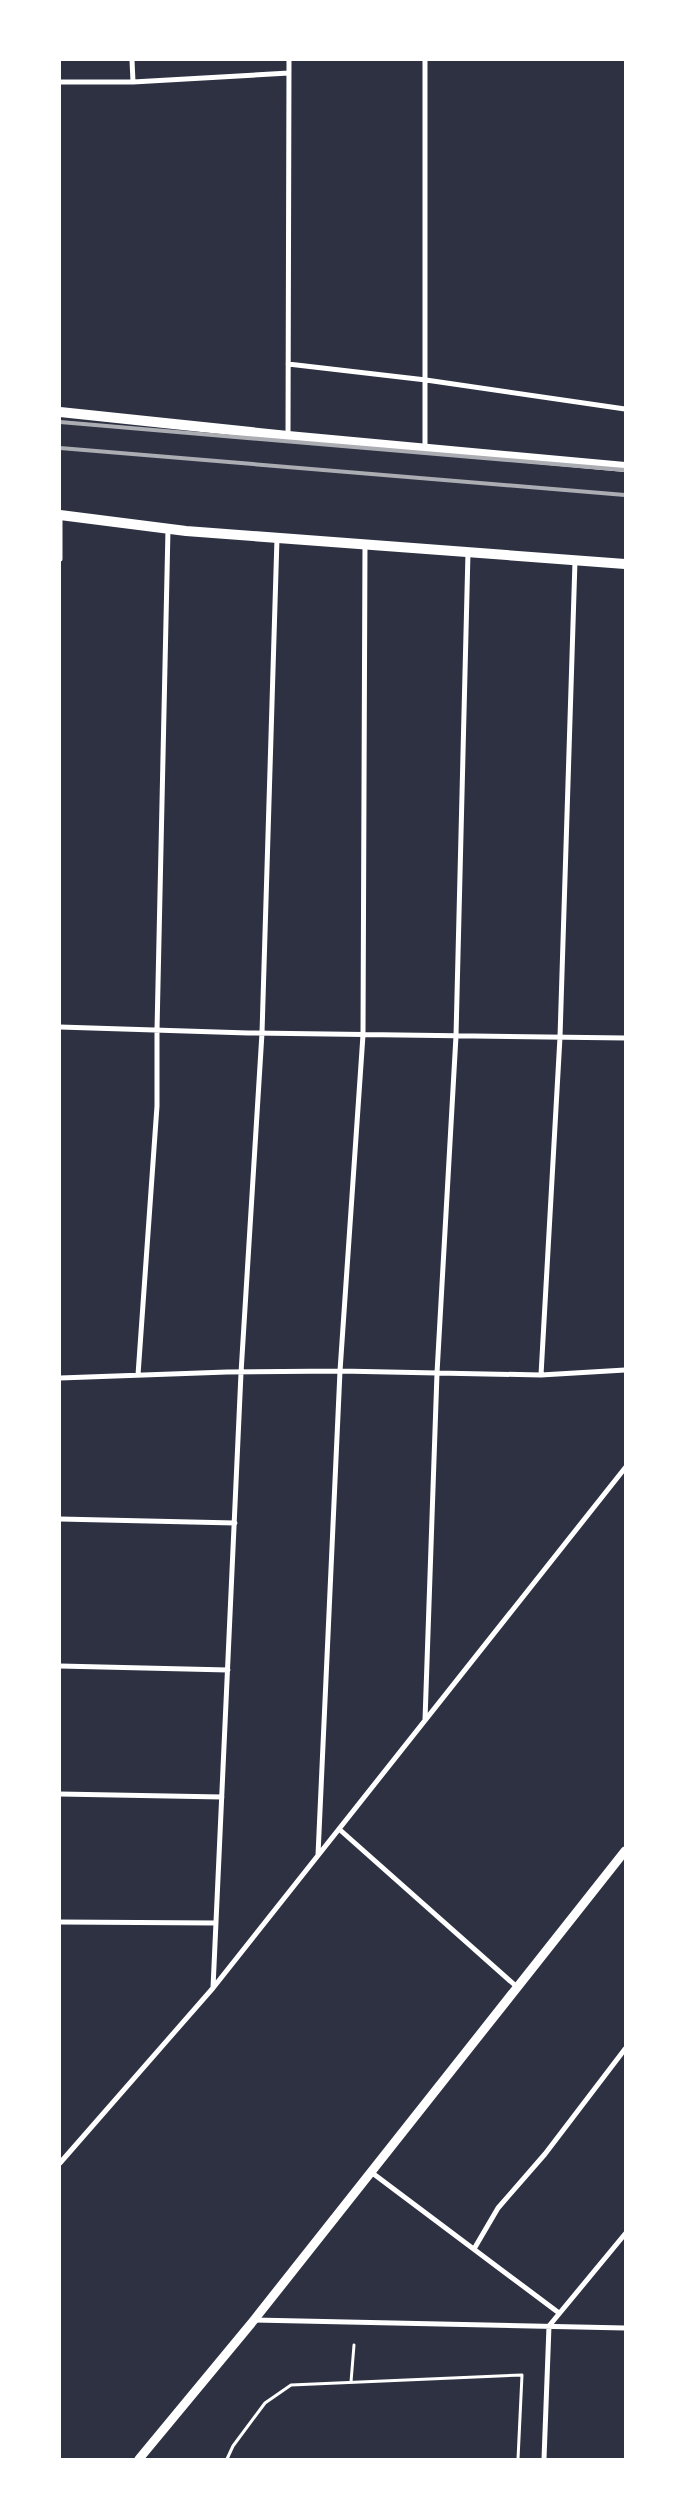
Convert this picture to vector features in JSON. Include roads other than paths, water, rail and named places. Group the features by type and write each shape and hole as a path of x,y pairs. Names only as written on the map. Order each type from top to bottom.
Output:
{"main road":[{"path":"60,412 288,436 625,467"},
{"path":"60,515 168,529 625,564"}],"street":[{"path":"132,60 132,82"},
{"path":"288,436 289,60"},
{"path":"425,60 425,449"},
{"path":"60,82 132,82 289,73"},
{"path":"288,364 426,380 625,409"},
{"path":"60,515 60,559"},
{"path":"138,1375 158,1106 157,1030 168,529"},
{"path":"213,1988 242,1373 262,1033 276,538"},
{"path":"318,1855 340,1371 363,1035 365,544"},
{"path":"425,1720 437,1373 456,1036 468,552"},
{"path":"541,1375 560,1037 575,560"},
{"path":"60,1027 363,1035 625,1038"},
{"path":"60,1378 340,1371 541,1375 625,1370"},
{"path":"60,2163 213,1988 625,1468"},
{"path":"60,1519 235,1523"},
{"path":"60,1666 228,1670"},
{"path":"60,1794 222,1797"},
{"path":"339,1829 517,1987"},
{"path":"139,2459 254,2320 625,1851"},
{"path":"60,1922 216,1923"},
{"path":"474,2249 498,2208 551,2147 625,2049"},
{"path":"371,2172 559,2313"},
{"path":"544,2459 549,2326 625,2234"},
{"path":"254,2320 625,2328"}],"railway":[{"path":"60,422 625,470"},
{"path":"60,448 625,495"}]}
